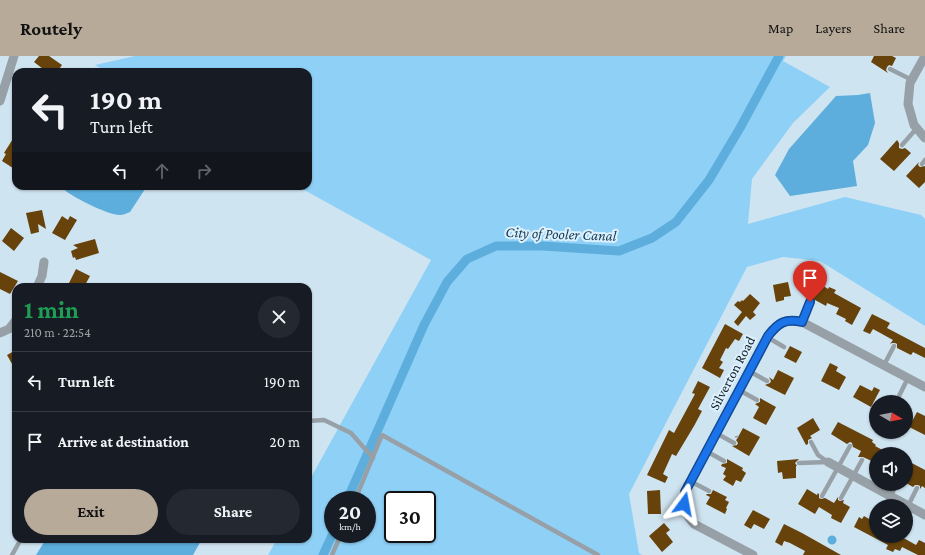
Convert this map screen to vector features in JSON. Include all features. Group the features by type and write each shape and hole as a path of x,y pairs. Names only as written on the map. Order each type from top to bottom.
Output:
{"street":[{"path":"0,101 14,56"},
{"path":"924,60 910,83 908,104 914,125 925,138"},
{"path":"39,283 42,276 44,262"},
{"name":"Silverton Road","path":"753,555 694,524 688,516 683,500 690,481 706,451 767,337 776,326 783,322 792,320 802,322 925,387"},
{"path":"0,333 9,329 12,325"},
{"path":"828,462 896,499"},
{"path":"913,509 925,515"}],"lane":[{"path":"890,69 912,80"},
{"path":"902,145 917,128"},
{"path":"802,322 810,302"},
{"path":"767,337 784,347"},
{"path":"884,365 894,346"},
{"path":"749,371 767,381"},
{"path":"900,395 908,378"},
{"path":"739,390 757,400"},
{"path":"312,421 324,420 351,433 373,458"},
{"path":"716,433 734,443"},
{"path":"359,491 382,435 598,555"},
{"path":"811,442 818,455 828,462"},
{"path":"822,496 850,446"},
{"path":"706,451 724,461"},
{"path":"841,498 862,460"},
{"path":"799,463 828,462"},
{"path":"690,481 708,491"},
{"path":"910,499 917,488"},
{"path":"889,499 893,491"},
{"path":"12,555 19,543"},
{"path":"332,555 337,543"}],"shaded area":[{"path":"135,56 786,56 783,61 830,87 793,123 752,179 748,224 845,197 921,215 925,219 925,326 820,261 783,257 747,267 629,494 639,553 642,555 268,555 275,543 312,543 312,476 431,260 304,190 312,190 312,68 100,68 95,65"},
{"path":"870,93 875,123 868,145 853,161 857,186 790,196 775,175 789,149 836,96"},
{"path":"65,190 144,190 130,212 120,215 107,212 71,195"},
{"path":"830,536 834,536 836,540 834,544 830,544 828,542 828,538"},
{"path":"44,543 200,543 193,555 36,555"}],"building":[{"path":"39,56 49,56 62,65 60,68 42,68 34,62"},
{"path":"874,56 892,56 896,58 892,66 889,65 887,67 886,70 888,73 871,62"},
{"path":"12,140 12,167 2,161 6,154 4,153"},
{"path":"897,140 899,143 899,148 905,148 911,153 894,171 880,159"},
{"path":"919,162 918,165 920,167 925,166 925,182 919,188 906,176"},
{"path":"42,210 46,229 38,224 39,232 31,234 26,213"},
{"path":"62,216 68,220 70,216 77,220 65,240 52,233"},
{"path":"11,228 24,238 14,251 2,241"},
{"path":"95,239 99,253 76,260 75,257 73,258 71,251 78,248 73,245"},
{"path":"76,269 90,276 86,283 69,283"},
{"path":"0,272 18,281 17,283 12,283 12,291 10,294 0,289"},
{"path":"816,281 828,289 829,287 836,290 834,293 861,308 852,325 845,321 846,319 836,314 839,308 827,303 826,306 815,300 814,303 811,298 806,300"},
{"path":"788,282 791,296 784,297 784,300 776,302 773,285"},
{"path":"750,294 760,303 753,312 756,315 750,320 746,316 738,326 734,322 742,312 734,305 738,301 743,301"},
{"path":"872,314 890,323 887,328 925,348 925,358 913,352 911,355 897,348 897,344 890,344 893,340 873,329 870,334 863,331"},
{"path":"725,324 743,334 739,341 735,339 728,349 726,348 720,360 723,362 719,368 724,370 720,378 702,368"},
{"path":"790,346 802,352 796,363 784,357"},
{"path":"12,352 12,364 7,355"},
{"path":"830,363 838,367 836,371 846,377 839,390 821,381"},
{"path":"778,370 794,378 785,395 765,385 771,381 769,377 773,380"},
{"path":"698,381 710,387 698,409 702,411 694,426 676,456 672,454 663,474 668,477 665,483 647,475 669,430 674,433 695,394 692,393"},
{"path":"860,385 872,391 874,387 880,390 877,395 869,395 869,406 853,397"},
{"path":"760,398 776,407 766,425 753,418 759,407 755,404 760,402"},
{"path":"917,412 925,416 925,435 913,429 913,420"},
{"path":"813,418 820,430 810,436 812,438 808,440 808,444 806,445 797,428"},
{"path":"838,422 873,440 872,442 877,447 869,447 869,460 863,457 858,457 861,451 853,447 852,443 850,442 847,444 831,434"},
{"path":"743,428 760,437 749,456 732,446 737,445 738,443 736,440"},
{"path":"727,459 743,468 742,470 746,473 741,482 736,480 733,486 723,480 726,476 723,474 726,468 721,466 722,464 727,463"},
{"path":"799,459 795,463 797,466 796,478 783,479 782,472 778,473 777,461"},
{"path":"913,464 925,470 925,488 922,486 920,489 920,486 915,485 913,487"},
{"path":"807,489 817,495 818,493 819,498 825,498 834,503 838,497 838,500 840,501 844,500 843,503 850,507 841,523 831,518 832,515 819,507 815,514 798,504"},
{"path":"660,490 661,514 648,514 647,491"},
{"path":"713,490 727,497 725,500 729,502 725,514 706,504 710,497 706,495 711,494"},
{"path":"753,510 770,519 764,529 754,524 751,529 744,525"},
{"path":"864,516 869,519 869,535 854,527 859,517 862,519"},
{"path":"664,523 670,530 666,533 673,542 662,552 649,536"},
{"path":"784,524 841,555 803,555 805,551 790,543 784,541 782,546 775,542"},
{"path":"919,540 925,543 925,555 918,555 902,547 900,551 895,549 893,552 886,549 888,545 884,543 912,543 916,545"}],"waterway":[{"name":"City of Pooler Canal","path":"351,491 424,325 447,282 467,259 496,246 543,246 619,251 652,238 676,222 709,180 740,128 779,56"},
{"name":"City of Pooler Canal","path":"323,555 328,543"}],"route":[{"path":"684,504 683,500 685,492 768,336 776,326 783,322 792,320 802,322 810,302"}]}
